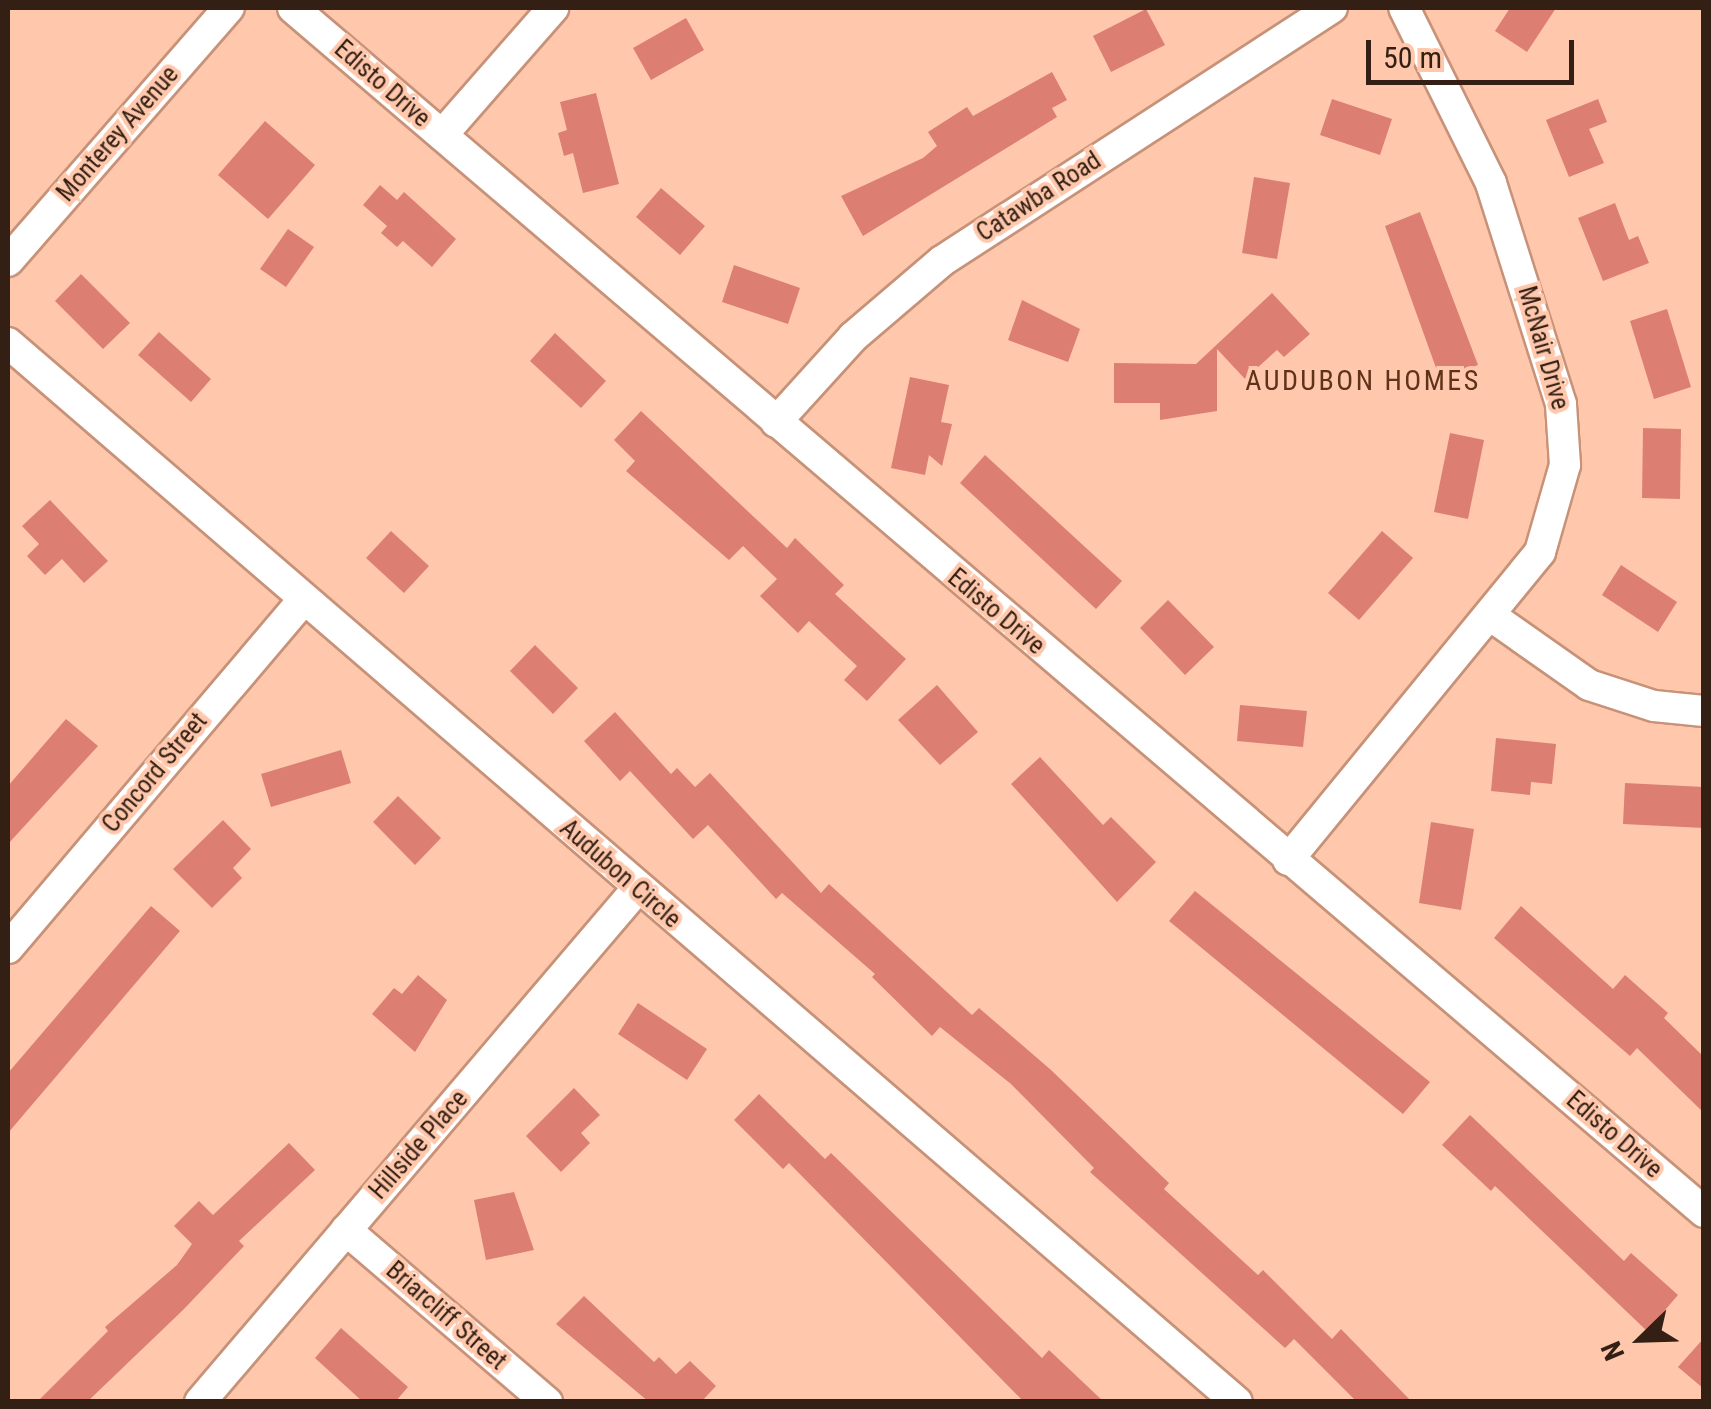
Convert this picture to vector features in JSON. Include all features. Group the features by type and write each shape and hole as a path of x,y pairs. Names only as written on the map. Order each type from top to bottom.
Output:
{"street":[{"name":"Monterey Avenue","path":"8,261 230,8"},
{"name":"Edisto Drive","path":"293,8 1704,1212"},
{"path":"442,136 553,8"},
{"name":"Catawba Road","path":"776,422 852,336 942,261 1332,8"},
{"name":"McNair Drive","path":"1288,860 1491,616 1552,525 1566,465 1562,404 1491,183 1455,99 1404,8"},
{"name":"Audubon Circle","path":"8,343 1237,1402"},
{"name":"Concord Street","path":"8,948 304,600"},
{"path":"1491,616 1589,685 1654,706 1704,711"},
{"name":"Hillside Place","path":"200,1402 638,889"},
{"name":"Briarcliff Street","path":"346,1230 547,1402"}],"building":[{"path":"1510,8 1556,8 1527,52 1495,31"},
{"path":"1146,9 1165,45 1111,72 1093,36"},
{"path":"686,18 704,50 651,80 633,48"},
{"path":"1052,72 1067,100 1052,108 1057,117 863,236 841,196 923,158 937,146 928,132 967,107 973,116"},
{"path":"596,93 619,184 583,193 573,153 564,156 558,133 567,130 560,102"},
{"path":"1332,99 1392,119 1380,155 1320,135"},
{"path":"1598,99 1607,122 1589,129 1604,163 1569,177 1546,120"},
{"path":"265,121 315,165 268,219 218,175"},
{"path":"1254,177 1290,183 1277,259 1242,253"},
{"path":"380,185 397,200 404,192 456,239 432,267 403,241 397,247 381,233 387,226 363,205"},
{"path":"661,188 705,226 680,255 636,217"},
{"path":"1615,203 1629,240 1638,236 1649,263 1603,281 1578,218"},
{"path":"1420,212 1478,365 1440,379 1385,226"},
{"path":"288,229 314,247 286,287 260,269"},
{"path":"734,265 800,288 788,324 722,302"},
{"path":"81,274 130,323 103,349 55,301"},
{"path":"1272,293 1310,334 1284,357 1277,350 1245,379 1217,349 1217,411 1160,420 1160,403 1114,403 1114,363 1196,364"},
{"path":"1022,300 1080,329 1068,362 1008,340"},
{"path":"1667,309 1691,387 1654,399 1630,321"},
{"path":"159,332 211,379 191,402 138,355"},
{"path":"555,333 606,381 581,408 530,361"},
{"path":"910,377 949,385 941,422 952,424 942,466 929,455 925,475 891,468"},
{"path":"641,411 787,548 795,538 844,585 835,594 906,659 867,701 844,680 857,666 809,621 798,633 760,596 777,579 743,546 729,560 626,471 635,461 614,440"},
{"path":"1643,428 1681,429 1680,499 1642,498"},
{"path":"1450,433 1484,440 1468,519 1434,512"},
{"path":"985,455 1122,581 1096,609 960,483"},
{"path":"50,500 108,561 84,583 62,559 45,575 27,556 39,544 22,526"},
{"path":"391,531 429,566 404,593 366,558"},
{"path":"1382,531 1413,558 1359,620 1328,593"},
{"path":"1621,565 1677,602 1658,632 1602,595"},
{"path":"1168,600 1214,647 1185,675 1140,628"},
{"path":"535,645 578,688 553,714 510,671"},
{"path":"937,685 978,732 940,765 898,720"},
{"path":"1240,705 1307,711 1303,747 1237,741"},
{"path":"615,712 671,774 677,768 695,787 710,773 821,893 829,884 972,1015 979,1008 1051,1070 1169,1183 1164,1189 1258,1275 1263,1270 1332,1339 1341,1329 1412,1402 1357,1402 1294,1339 1285,1348 1090,1172 1094,1168 1011,1084 940,1027 932,1036 872,977 875,974 782,893 776,899 708,825 693,839 630,771 620,781 584,741"},
{"path":"66,719 98,746 8,844 8,786"},
{"path":"1496,738 1556,744 1552,784 1531,782 1530,795 1491,791"},
{"path":"341,750 351,783 271,807 261,774"},
{"path":"1040,757 1103,825 1111,817 1156,862 1117,902 1011,784"},
{"path":"1625,783 1704,787 1704,828 1623,824"},
{"path":"398,796 441,838 415,865 373,822"},
{"path":"223,820 251,849 233,868 242,878 212,908 173,869"},
{"path":"1431,822 1474,829 1461,910 1419,903"},
{"path":"1195,891 1430,1082 1403,1114 1169,921"},
{"path":"151,906 180,931 8,1133 8,1073"},
{"path":"1521,906 1613,989 1625,975 1668,1013 1664,1018 1704,1057 1704,1113 1637,1048 1630,1056 1494,938"},
{"path":"418,975 447,1000 415,1052 372,1014 394,988 402,994"},
{"path":"638,1003 707,1049 687,1080 618,1034"},
{"path":"574,1088 600,1115 581,1133 590,1143 561,1172 526,1136"},
{"path":"759,1094 825,1159 831,1153 1042,1358 1049,1350 1104,1402 1024,1402 789,1163 783,1169 734,1120"},
{"path":"1470,1115 1624,1261 1631,1253 1678,1295 1647,1331 1495,1186 1491,1191 1442,1145"},
{"path":"289,1143 315,1170 239,1241 244,1246 183,1310 87,1402 37,1402 108,1331 105,1327 177,1265 192,1244 174,1226 199,1201 213,1215"},
{"path":"514,1192 534,1250 486,1260 474,1200"},
{"path":"584,1296 654,1362 659,1357 676,1374 690,1361 716,1386 701,1402 649,1402 556,1324"},
{"path":"341,1328 408,1387 395,1402 363,1402 315,1358"},
{"path":"1704,1338 1704,1389 1678,1367"}],"district":[{"name":"AUDUBON HOMES","path":"1363,381"}]}
